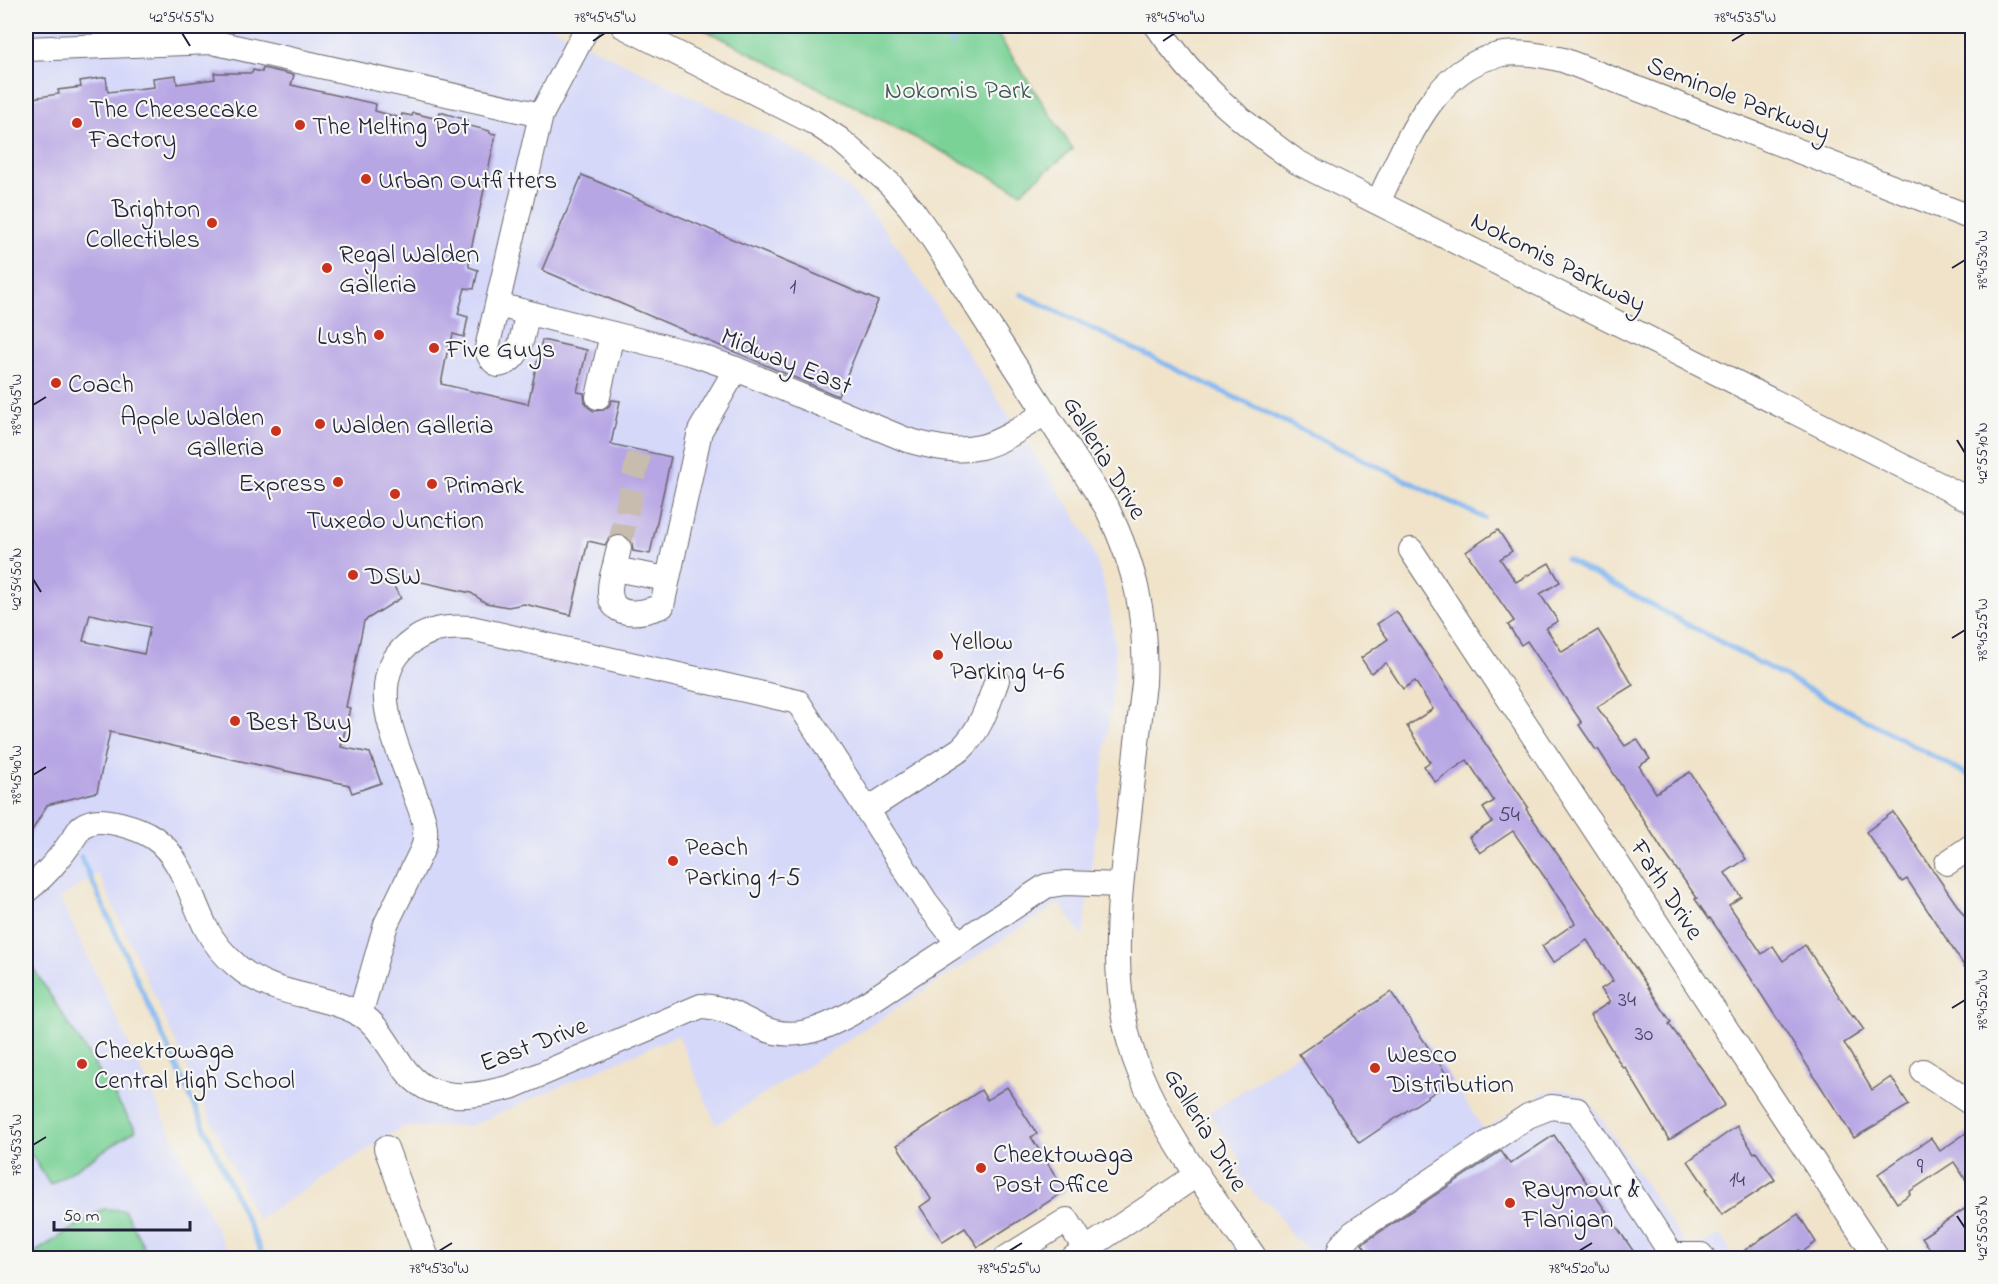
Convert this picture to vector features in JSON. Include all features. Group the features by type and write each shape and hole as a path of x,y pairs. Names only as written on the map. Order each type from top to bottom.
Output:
{"street":[{"path":"528,313 522,339 514,358 505,364 498,365 488,355 487,348 541,115 588,26"},
{"name":"Galleria Drive","path":"623,26 813,122 862,158 890,184 910,207 1107,508 1121,537 1135,578 1142,609 1145,652 1144,684 1121,885 1117,961 1120,995 1131,1047 1153,1102 1255,1258"},
{"name":"Nokomis Parkway","path":"1157,26 1176,56 1213,95 1297,162 1972,501"},
{"path":"26,49 212,42 541,115"},
{"name":"Seminole Parkway","path":"1378,202 1406,144 1438,92 1455,75 1476,63 1495,56 1515,54 1542,55 1563,60 1972,218"},
{"name":"Midway East","path":"498,305 693,354 736,369 907,440 935,448 963,450 984,447 1001,441 1046,412"},
{"path":"598,397 612,334"},
{"path":"667,579 617,558 609,594 614,605 626,612 646,612 662,606 700,431 736,369"},
{"name":"Fath Drive","path":"1411,550 1877,1258"},
{"path":"360,1015 386,924 427,837 422,814 388,718 384,691 389,670 402,650 424,633 448,627 471,628 798,702 926,902 958,943"},
{"path":"867,810 961,749 969,741 984,716 997,680"},
{"name":"East Drive","path":"26,891 60,859 86,823 108,821 153,836 164,845 180,869 214,942 240,969 265,984 328,1002 360,1015 372,1024 413,1078 427,1089 442,1094 464,1096 485,1094 511,1087 701,1006 715,1006 762,1028 788,1034 808,1033 827,1027 1046,886 1065,883 1121,885"},
{"path":"1947,863 1972,846"},
{"path":"1923,1071 1972,1104"},
{"path":"1337,1258 1341,1246 1353,1233 1528,1116 1551,1107 1577,1110 1669,1257 1701,1256 1703,1258"},
{"path":"386,1148 427,1258"},
{"path":"1006,1258 1067,1220 1080,1254 1198,1174"}],"shaded area":[{"path":"26,26 550,26 784,143 817,163 849,189 875,216 896,245 1074,514 1088,539 1102,576 1115,645 1115,672 1083,937 1059,903 716,1125 678,1035 470,1126 403,1127 257,1220 98,873 60,898 230,1258 26,1258"},
{"path":"1393,990 1484,1130 1543,1093 1559,1089 1572,1091 1585,1097 1686,1246 1702,1244 1720,1235 1735,1258 1320,1258 1293,1238 1271,1203 1259,1200 1240,1173 1241,1160 1209,1113"}],"green space":[{"name":"Nokomis Park","path":"698,26 992,26 1073,149 1021,192"},
{"path":"26,957 136,1130 50,1185 26,1146"},
{"path":"103,1209 124,1210 150,1258 26,1258"}],"building":[{"name":"Walden Galleria","path":"263,68 294,75 291,85 376,104 375,111 401,118 402,114 412,116 413,113 438,119 440,112 467,120 466,125 496,134 469,259 469,267 478,270 474,289 465,288 458,314 468,317 464,337 453,334 441,384 528,404 542,340 587,350 577,392 584,393 585,402 594,411 603,410 612,400 620,401 611,444 671,457 650,554 633,551 629,538 622,534 609,538 605,545 588,541 571,615 524,604 508,607 486,603 471,593 386,574 401,598 364,621 346,707 350,708 341,747 370,753 381,783 352,793 349,785 110,732 97,792 47,805 26,841 26,99 59,94 58,90 81,87 80,81 106,77 108,92 154,87 153,78 176,75 177,84 215,79 214,73 252,73 253,70 262,72","holes":["90,614 150,627 144,654 83,641"]},
{"path":"582,175 878,301 838,396 542,270"},
{"path":"1498,530 1512,551 1500,559 1516,582 1549,563 1560,582 1540,594 1558,621 1546,628 1562,652 1598,630 1633,685 1597,707 1625,746 1637,739 1650,759 1639,766 1656,793 1690,772 1746,859 1725,873 1741,897 1729,905 1762,954 1773,946 1783,961 1805,945 1864,1030 1844,1043 1872,1090 1891,1077 1909,1105 1854,1138 1743,966 1695,899 1697,898 1662,849 1598,749 1596,750 1579,725 1582,723 1527,641 1521,645 1508,625 1514,621 1466,552"},
{"path":"1396,611 1725,1105 1669,1140 1625,1067 1623,1068 1590,1015 1610,1002 1601,989 1613,981 1587,940 1553,963 1542,946 1575,923 1567,910 1513,831 1480,853 1469,837 1492,822 1483,808 1494,801 1467,760 1435,782 1424,766 1430,762 1407,726 1433,709 1415,681 1403,689 1386,663 1371,673 1361,658 1388,639 1377,624"},
{"path":"1893,812 1972,927 1972,978 1907,879 1902,882 1866,832"},
{"name":"Wesco Distribution","path":"1391,992 1451,1081 1359,1143 1299,1054"},
{"name":"Cheektowaga Post Office","path":"1007,1087 1037,1134 1031,1137 1065,1191 978,1247 965,1228 943,1242 920,1207 931,1199 897,1145 981,1090 987,1100"},
{"path":"1737,1126 1775,1180 1722,1215 1688,1161"},
{"path":"1972,1129 1972,1189 1954,1162 1909,1192 1910,1194 1897,1203 1878,1174 1931,1138 1940,1151"},
{"name":"Raymour & Flanigan","path":"1554,1135 1638,1258 1372,1258 1362,1244 1501,1151 1510,1164"},
{"path":"1972,1204 1972,1252 1962,1258 1936,1258 1922,1237"},
{"path":"1798,1214 1816,1242 1801,1253 1799,1250 1786,1258 1751,1258 1745,1250"}],"waterway":[{"path":"944,26 952,45"},
{"path":"1021,294 1484,518"},
{"path":"1566,559 1972,777"},
{"path":"81,857 264,1258"}],"tunnel":[{"path":"619,548 640,450"}],"place":[{"name":"The Cheesecake Factory","path":"77,123"},
{"name":"The Melting Pot","path":"300,125"},
{"name":"Urban Outfitters","path":"366,179"},
{"name":"Brighton Collectibles","path":"212,223"},
{"name":"Regal Walden Galleria","path":"327,268"},
{"name":"Lush","path":"379,335"},
{"name":"Five Guys","path":"434,348"},
{"name":"Coach","path":"56,383"},
{"name":"Walden Galleria","path":"320,424"},
{"name":"Apple Walden Galleria","path":"276,431"},
{"name":"Express","path":"338,482"},
{"name":"Primark","path":"432,484"},
{"name":"Tuxedo Junction","path":"395,494"},
{"name":"DSW","path":"353,575"},
{"name":"Yellow Parking 4-6","path":"938,655"},
{"name":"Best Buy","path":"235,721"},
{"name":"Peach Parking 1-5","path":"673,861"},
{"name":"Cheektowaga Central High School","path":"82,1064"},
{"name":"Wesco Distribution","path":"1375,1068"},
{"name":"Cheektowaga Post Office","path":"981,1168"},
{"name":"Raymour & Flanigan","path":"1510,1203"}]}
